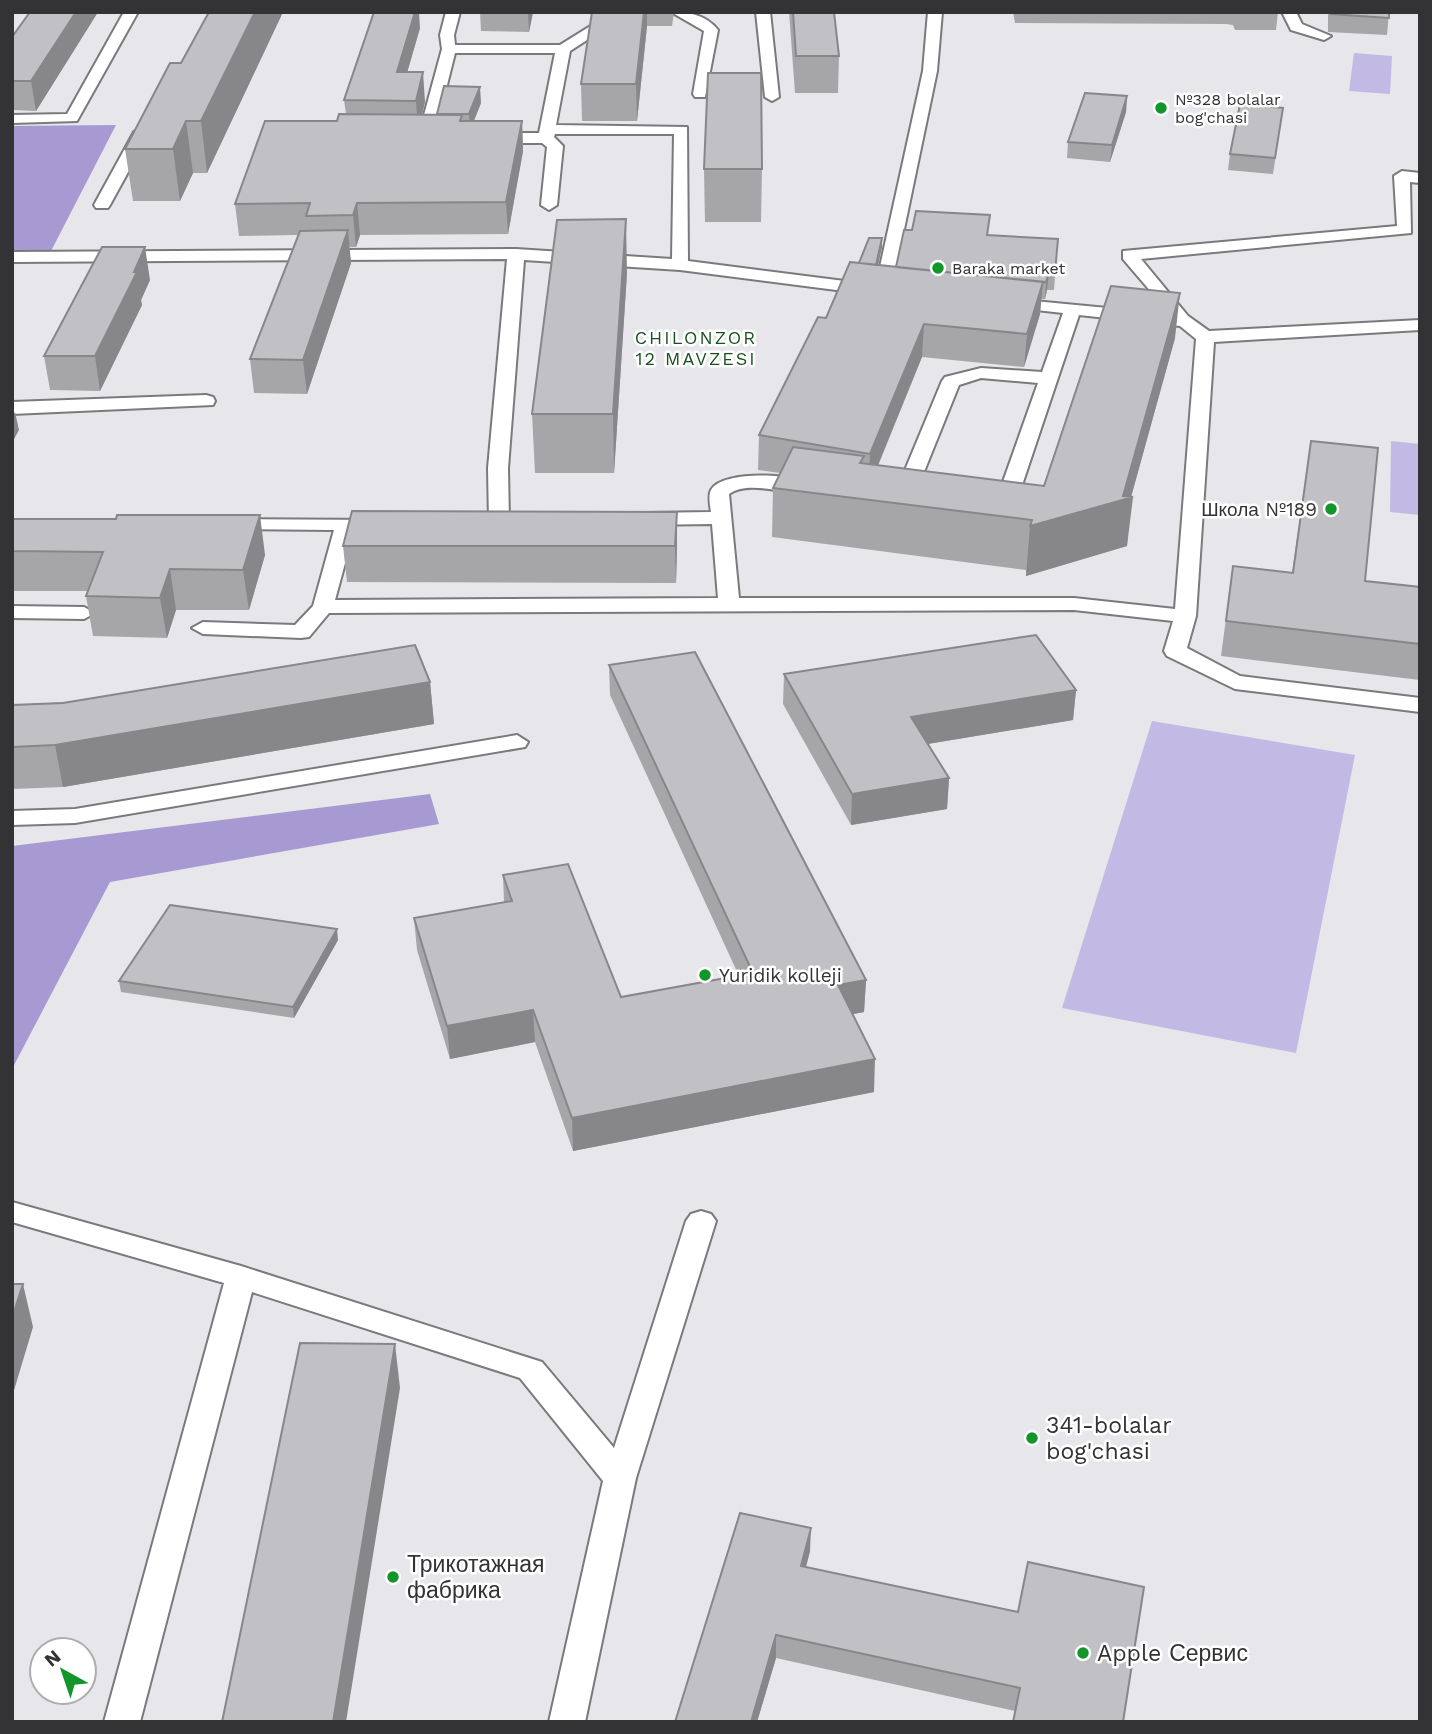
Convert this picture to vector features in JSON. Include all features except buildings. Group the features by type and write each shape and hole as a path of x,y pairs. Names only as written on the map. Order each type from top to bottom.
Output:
{"lane":[{"path":"12,119 72,118 131,12"},
{"path":"426,137 449,49 447,35 453,12"},
{"path":"449,49 563,49 623,12"},
{"path":"678,12 705,24 711,30 700,94"},
{"path":"763,12 772,97"},
{"path":"883,291 930,71 935,12"},
{"path":"1289,12 1296,26 1324,36"},
{"path":"549,205 555,146 547,134 563,49"},
{"path":"102,205 150,118"},
{"path":"479,138 682,130 680,265"},
{"path":"1420,178 1402,176 1413,230 1129,255 1185,321 1205,338 1420,325"},
{"path":"12,257 516,254 680,265 910,293"},
{"path":"499,522 498,467 516,254"},
{"path":"992,300 1185,321"},
{"path":"969,503 993,503 1008,497 1073,308"},
{"path":"1205,338 1185,616 1175,651 1235,682 1420,705"},
{"path":"924,503 896,499 951,382 981,373 1049,378"},
{"path":"12,408 206,401"},
{"path":"729,604 719,492 730,481 744,480 823,490"},
{"path":"624,519 722,518"},
{"path":"207,525 401,523"},
{"path":"203,628 301,632 323,607 346,524"},
{"path":"323,607 1074,604 1185,616"},
{"path":"12,612 84,613"},
{"path":"12,818 75,816 517,742"},
{"path":"12,1212 241,1277 531,1370 620,1478"},
{"path":"567,1722 620,1478 701,1222"},
{"path":"122,1722 241,1277"}],"shaded area":[{"path":"1354,53 1392,56 1390,94 1349,91"},
{"path":"116,125 50,253 12,254 12,126"},
{"path":"1391,441 1420,444 1420,515 1390,512"},
{"path":"1152,721 1355,755 1296,1053 1062,1008"},
{"path":"430,794 439,824 110,882 12,1069 12,846"}],"place":[{"name":"№328 bolalar bog'chasi","path":"1161,108"},
{"name":"Baraka market","path":"938,268"},
{"name":"Школа №189","path":"1331,509"},
{"name":"Yuridik kolleji","path":"705,975"},
{"name":"341-bolalar bog'chasi","path":"1032,1438"},
{"name":"Трикотажная фабрика","path":"393,1577"},
{"name":"Apple Сервис","path":"1083,1653"}],"district":[{"name":"CHILONZOR 12 MAVZESI","path":"696,347"}]}
